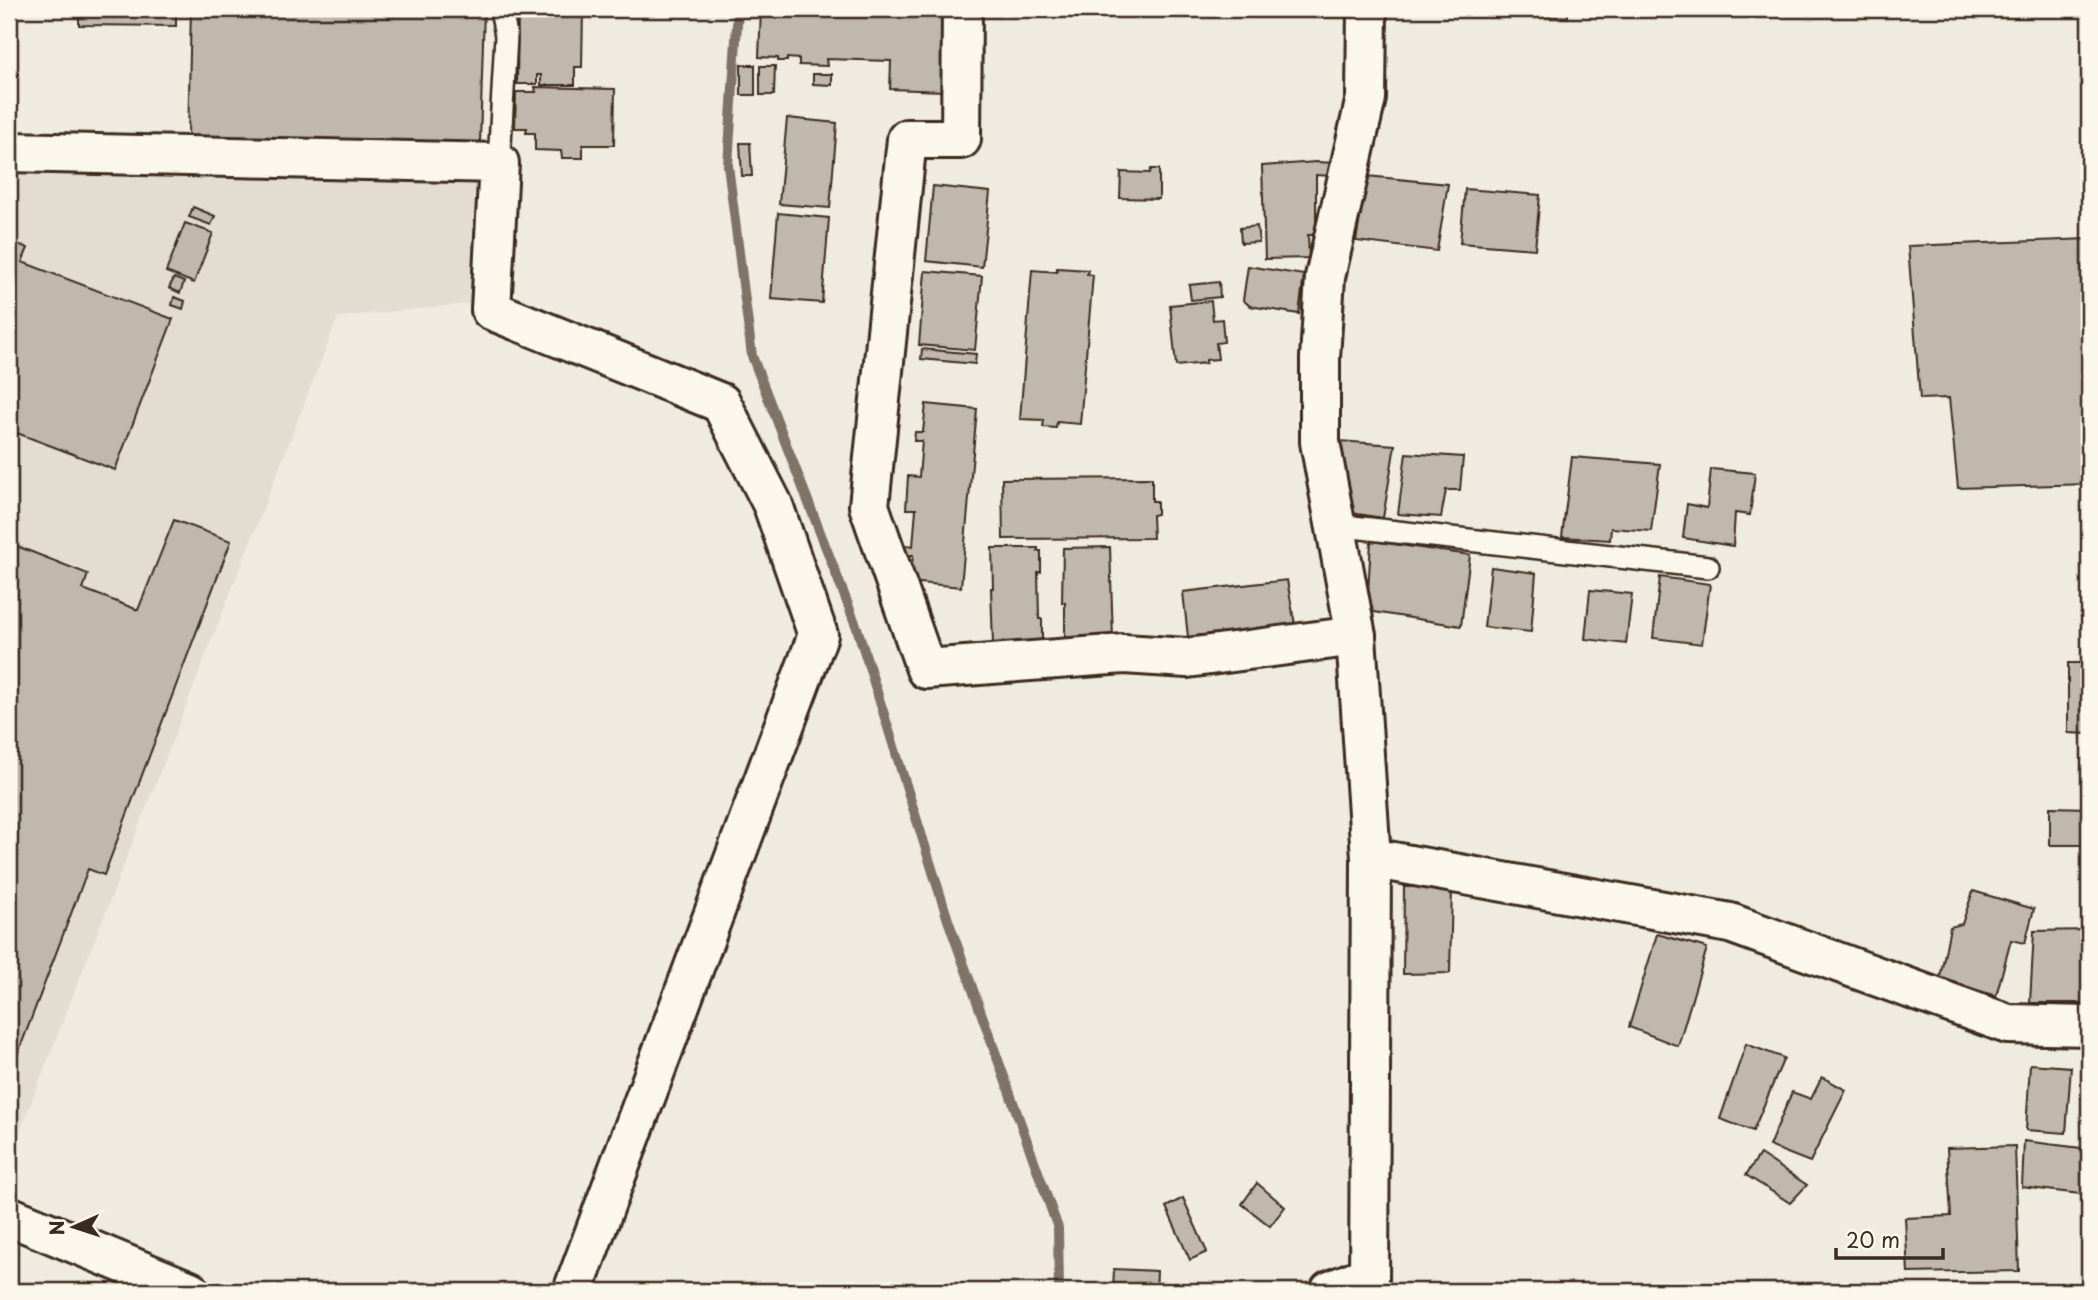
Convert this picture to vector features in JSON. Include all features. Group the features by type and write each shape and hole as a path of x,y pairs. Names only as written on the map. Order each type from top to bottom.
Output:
{"street":[{"path":"962,9 961,139 908,139 869,506 926,669 1124,654 1188,658 1356,636"},
{"path":"1330,1291 1369,1283 1371,858 1356,636 1320,442 1320,358 1325,277 1366,98 1367,9"},
{"path":"9,152 499,163 491,310 720,403 772,505 818,635 573,1291"},
{"path":"1371,858 1730,923 2008,1024 2089,1026"},
{"path":"9,1216 190,1291"}],"lane":[{"path":"499,163 506,36 501,9"},
{"path":"1335,525 1708,567"}],"shaded area":[{"path":"9,165 485,179 477,303 338,317 9,1159"}],"building":[{"path":"79,9 176,9 176,26 79,25"},
{"path":"191,9 484,9 480,143 188,137"},
{"path":"518,9 583,9 582,67 575,67 575,85 541,85 541,75 537,75 537,84 517,84"},
{"path":"761,9 948,9 944,91 890,89 891,61 826,59 827,66 799,65 799,59 787,58 787,61 778,61 778,58 759,57"},
{"path":"1517,9 1568,9 1568,17 1517,15"},
{"path":"741,65 755,65 755,95 741,95"},
{"path":"760,66 775,66 774,95 760,95"},
{"path":"813,74 832,74 832,85 813,84"},
{"path":"535,87 615,89 614,145 583,145 583,158 562,158 561,151 535,150 535,133 526,133 527,128 515,128 516,92 536,92"},
{"path":"787,118 837,123 830,208 779,204"},
{"path":"740,143 750,143 752,176 742,176"},
{"path":"1335,163 1334,176 1316,175 1316,235 1308,235 1309,258 1265,259 1262,166"},
{"path":"1151,169 1159,169 1159,199 1120,198 1121,172 1150,173"},
{"path":"1367,176 1448,184 1437,251 1356,241"},
{"path":"933,186 990,192 982,267 926,261"},
{"path":"1465,189 1540,195 1535,249 1460,243"},
{"path":"193,207 215,216 211,225 189,217"},
{"path":"778,213 829,218 822,303 771,299"},
{"path":"185,223 213,233 194,283 166,272"},
{"path":"1257,226 1259,242 1241,243 1240,228"},
{"path":"2089,239 2089,484 1958,488 1949,398 1920,399 1908,246"},
{"path":"9,241 28,248 22,262 173,319 115,470 9,430"},
{"path":"1248,266 1304,275 1299,314 1250,306 1243,300"},
{"path":"1057,268 1088,270 1087,274 1093,275 1080,424 1057,422 1056,428 1043,427 1044,420 1020,419 1032,270 1057,272"},
{"path":"925,271 982,276 975,350 919,345"},
{"path":"174,278 184,282 180,293 169,288"},
{"path":"1219,282 1220,297 1191,300 1189,285"},
{"path":"174,297 185,301 183,309 172,305"},
{"path":"1211,301 1213,320 1222,319 1224,342 1216,343 1218,359 1176,366 1170,305"},
{"path":"922,349 976,354 975,364 921,359"},
{"path":"926,404 977,409 961,587 910,582 913,555 905,555 905,545 913,546 916,509 906,509 908,476 919,477 922,441 914,441 915,432 923,432"},
{"path":"1338,441 1395,445 1383,518 1351,513"},
{"path":"1406,453 1463,457 1460,490 1446,490 1441,517 1398,514"},
{"path":"1572,457 1660,464 1651,531 1611,528 1610,540 1562,537"},
{"path":"1711,469 1755,473 1750,515 1735,513 1733,546 1683,538 1687,504 1707,508"},
{"path":"1152,478 1152,501 1157,501 1157,514 1152,515 1153,538 1003,539 1002,479"},
{"path":"174,520 231,541 104,875 88,869 9,1077 9,543 88,574 83,589 138,610"},
{"path":"1371,541 1470,555 1461,626 1367,611"},
{"path":"1110,547 1113,639 1065,641 1065,602 1062,603 1063,548"},
{"path":"992,548 1038,548 1038,551 1041,551 1041,572 1038,572 1039,619 1042,619 1040,643 993,644"},
{"path":"1491,567 1536,573 1531,632 1484,627"},
{"path":"1660,577 1710,584 1702,644 1653,638"},
{"path":"1287,580 1295,625 1188,637 1183,592"},
{"path":"1590,590 1632,594 1626,644 1585,639"},
{"path":"2068,663 2089,663 2089,734 2068,733"},
{"path":"2050,807 2089,808 2089,845 2050,845"},
{"path":"1404,887 1452,887 1450,973 1403,974"},
{"path":"1973,891 2034,909 2025,943 2011,940 1996,996 1940,978 1950,927 1962,924"},
{"path":"2089,930 2089,1003 2030,1003 2034,931"},
{"path":"1657,934 1707,948 1678,1046 1629,1027"},
{"path":"1746,1044 1784,1058 1753,1131 1720,1119"},
{"path":"2030,1064 2071,1067 2066,1133 2026,1130"},
{"path":"1822,1077 1846,1090 1810,1162 1769,1146 1792,1092 1811,1099"},
{"path":"2024,1141 2089,1149 2089,1195 2022,1187"},
{"path":"2015,1146 2019,1271 1908,1273 1905,1218 1951,1216 1947,1148"},
{"path":"1760,1154 1807,1185 1790,1203 1746,1175"},
{"path":"1257,1183 1285,1207 1270,1226 1242,1204"},
{"path":"1183,1198 1207,1252 1190,1260 1166,1207"},
{"path":"1114,1269 1157,1271 1156,1291 1113,1291"}],"waterway":[{"path":"738,9 728,165 752,356 857,628 948,920 1058,1228 1059,1291"}]}
